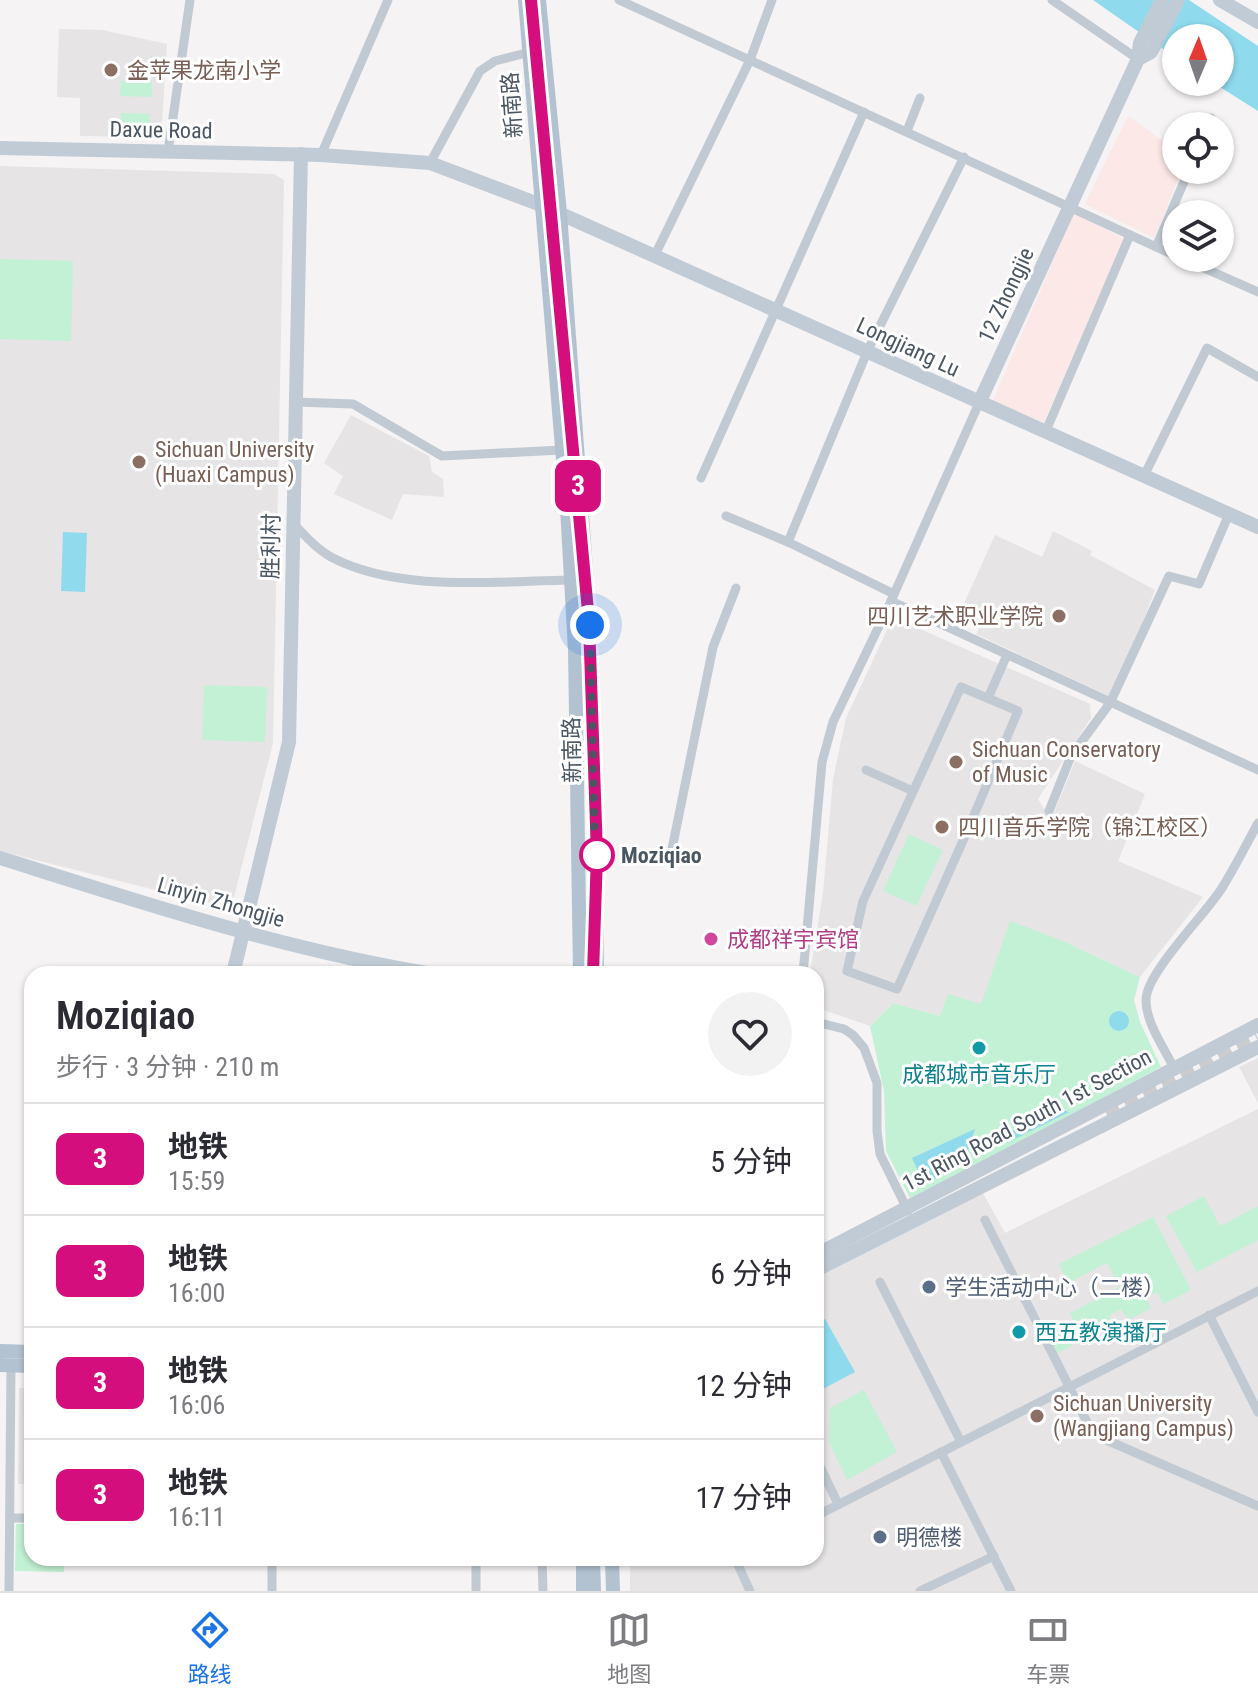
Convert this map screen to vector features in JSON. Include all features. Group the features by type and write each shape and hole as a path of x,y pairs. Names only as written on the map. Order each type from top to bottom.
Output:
{"main road":[{"name":"新南路","path":"525,0 575,650 580,966"},
{"name":"新南路","path":"539,0 560,213 592,652 597,966"},
{"path":"0,1351 24,1352"},
{"path":"583,1566 583,1591"},
{"path":"593,1566 594,1591"},
{"path":"601,1566 602,1591"},
{"path":"612,1566 613,1591"}],"street":[{"path":"168,152 190,0"},
{"path":"321,155 388,0"},
{"path":"619,0 1162,250"},
{"path":"655,255 750,60 772,0"},
{"path":"1052,0 1143,51"},
{"path":"1143,51 1162,0"},
{"path":"1143,51 1178,0"},
{"path":"1220,0 1258,22"},
{"path":"1232,0 1258,16"},
{"name":"12 Zhongjie","path":"979,403 1143,51"},
{"path":"430,163 480,71 495,61 530,52"},
{"path":"907,131 920,98"},
{"path":"701,478 864,112"},
{"name":"Daxue Road","path":"0,148 301,154 430,163"},
{"name":"胜利村","path":"235,966 289,742 301,154"},
{"path":"788,542 867,352 964,157"},
{"name":"Longjiang Lu","path":"430,163 560,213 1258,527"},
{"path":"1156,247 1183,184"},
{"path":"1045,433 1130,235"},
{"path":"1213,272 1258,292"},
{"path":"1144,476 1207,348 1258,377"},
{"path":"295,402 353,404 442,456 561,450"},
{"path":"804,966 822,762 833,722 979,403"},
{"path":"1049,811 1071,756 1110,703 1169,576 1199,584 1229,514"},
{"path":"726,516 788,542 1007,655 1258,770"},
{"path":"293,523 334,559 376,573 430,581 571,580"},
{"path":"672,849 713,647 736,588"},
{"path":"988,698 1007,655"},
{"path":"961,687 1018,711 897,989 847,971 863,901 913,791 961,687"},
{"path":"866,770 913,791"},
{"path":"1174,1068 1150,1020 1147,990 1158,969 1199,921 1221,889 1258,823"},
{"name":"Linyin Zhongjie","path":"0,858 243,933 383,966"},
{"path":"824,1024 844,1029 864,1048 877,1083 880,1154 910,1215"},
{"name":"1st Ring Road South 1st Section","path":"824,1265 1174,1068 1258,1025"},
{"name":"1st Ring Road South 1st Section","path":"824,1252 910,1215 1258,1047"},
{"path":"985,1220 1090,1428 1104,1439 1258,1506"},
{"path":"880,1282 961,1442"},
{"path":"824,1512 1258,1291"},
{"path":"1209,1315 1258,1412"},
{"path":"5,1365 9,1591"},
{"path":"941,1452 1011,1591"},
{"path":"824,1475 838,1504"},
{"path":"10,1518 24,1518"},
{"path":"920,1591 994,1556"},
{"path":"272,1566 272,1591"},
{"path":"476,1566 476,1591"},
{"path":"542,1566 543,1591"},
{"path":"739,1566 750,1591"}],"shaded area":[{"name":"金苹果龙南小学","path":"59,29 102,30 167,44 162,122 148,137 80,136 80,98 57,97"},
{"path":"1128,116 1162,140 1162,184 1176,184 1170,200 1162,200 1162,219 1154,238 1085,204"},
{"name":"Sichuan University (Huaxi Campus)","path":"0,166 274,174 284,180 273,743 231,909 0,851"},
{"path":"1074,213 1124,239 1044,422 991,405"},
{"path":"351,415 429,456 432,472 443,479 444,497 403,494 392,520 334,494 343,476 324,463"},
{"name":"四川艺术职业学院","path":"1053,531 1155,590 1109,696 976,634 983,621 961,610 995,535 1042,557"},
{"name":"四川音乐学院（锦江校区）","path":"893,617 1090,704 1091,718 1038,799 1051,820 1075,761 1145,794 1118,861 1203,897 1140,977 1063,941 981,1004 940,1016 893,1003 870,1026 824,1010 824,966 811,966 823,893 833,779 846,718"},
{"path":"1258,1058 1258,1103 1239,1067"},
{"name":"Sichuan University (Wangjiang Campus)","path":"1258,1109 1258,1591 630,1591 630,1566 824,1566 824,1271 983,1193 1005,1233"},
{"path":"19,1388 24,1388 24,1484 18,1484"}],"green space":[{"path":"121,81 152,81 152,97 120,96"},
{"path":"121,113 150,114 150,130 121,129"},
{"path":"0,259 73,261 71,341 0,339"},
{"path":"204,685 267,687 265,742 202,740"},
{"path":"909,834 943,850 916,906 883,891"},
{"path":"1010,921 1063,941 1140,977 1134,1000 1140,1022 1161,1067 910,1198 886,1151 884,1091 870,1026 893,1003 940,1016 948,994 981,1004"},
{"path":"1204,1196 1220,1226 1258,1206 1258,1240 1197,1272 1166,1216"},
{"path":"1153,1217 1191,1290 1164,1304 1157,1292 1146,1298 1151,1308 1128,1320 1121,1309 1109,1316 1114,1326 1093,1337 1087,1326 1073,1333 1078,1342 1058,1353 1049,1337 1075,1324 1070,1313 1120,1287 1107,1263 1068,1283 1059,1264"},
{"path":"864,1390 897,1452 847,1480 829,1442 830,1408"},
{"path":"16,1524 24,1524 24,1566 64,1566 64,1572 15,1571"}],"water":[{"path":"1093,0 1189,0 1225,24 1162,24 1162,48"},
{"path":"1234,30 1258,46 1258,111 1234,96"},
{"path":"63,532 87,533 85,592 61,591"},
{"path":"1119,1011 1126,1014 1129,1021 1126,1028 1119,1031 1112,1028 1109,1021 1112,1014"},
{"path":"1057,1108 1069,1112 1007,1143 1010,1132"},
{"path":"975,1129 963,1165 924,1184 912,1158"},
{"path":"824,1319 855,1372 824,1388"}],"tunnel":[{"path":"1107,1115 1258,1038"}],"metro line":[{"name":"3","path":"531,0 589,622 597,854 594,966"}],"place":[{"name":"金苹果龙南小学","path":"111,70"},
{"name":"Sichuan University (Huaxi Campus)","path":"139,462"},
{"name":"四川艺术职业学院","path":"1059,616"},
{"name":"Sichuan Conservatory of Music","path":"956,762"},
{"name":"四川音乐学院（锦江校区）","path":"942,827"},
{"name":"Moziqiao","path":"597,855"},
{"name":"成都祥宇宾馆","path":"711,939"},
{"name":"成都城市音乐厅","path":"979,1048"},
{"name":"学生活动中心（二楼）","path":"929,1287"},
{"name":"西五教演播厅","path":"1019,1332"},
{"name":"Sichuan University (Wangjiang Campus)","path":"1037,1416"},
{"name":"明德楼","path":"880,1537"}],"route":[{"path":"590,625 595,867 597,855"}]}
